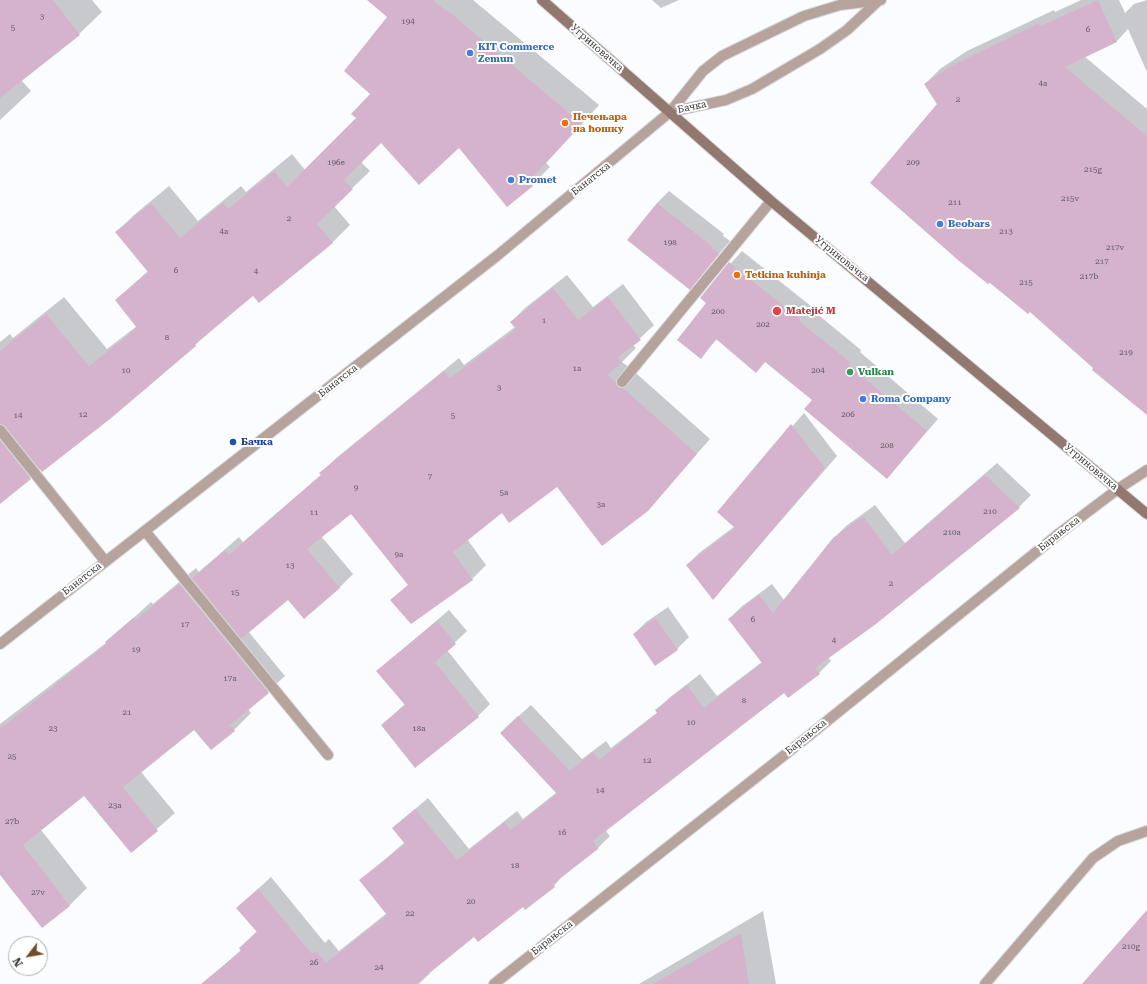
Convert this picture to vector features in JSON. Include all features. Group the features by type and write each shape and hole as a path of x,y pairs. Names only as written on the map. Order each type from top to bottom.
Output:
{"main road":[{"name":"Угриновачка","path":"542,0 771,201 1147,514"}],"street":[{"name":"Бачка","path":"670,112 726,100 752,89 820,49 847,30 879,1"},
{"name":"Бачка","path":"670,112 703,71 722,56 804,16 840,5 879,1"},
{"name":"Банатска","path":"0,644 498,255 670,112"},
{"path":"622,382 771,201"},
{"path":"0,430 105,561"},
{"name":"Барањска","path":"494,984 795,746 1061,532 1118,489 1147,470"},
{"path":"145,531 328,755"},
{"path":"985,984 1093,858 1118,842 1147,831"}],"building":[{"path":"0,0 53,0 80,35 0,98"},
{"path":"367,0 433,0 446,11 447,10 582,124 529,181 533,186 507,207 459,148 419,185 381,143 344,180 353,189 317,224 333,243 259,303 253,296 195,344 196,346 110,419 42,472 5,426 0,424 0,351 46,314 89,366 137,328 115,300 148,272 115,232 151,203 180,238 223,203 228,209 274,171 287,187 356,118 351,114 370,94 344,71 387,17"},
{"path":"1098,0 1117,42 1065,67 1147,136 1147,415 1092,370 1093,368 1030,312 1028,314 990,283 988,284 958,260 870,183 937,104 924,84 951,66 1039,23 1040,26"},
{"path":"657,203 713,247 712,248 719,254 690,290 627,240"},
{"path":"729,262 800,319 799,321 850,362 848,364 927,431 887,479 804,409 812,400 765,362 756,373 716,339 701,359 677,340 706,303 700,298"},
{"path":"553,288 578,320 608,297 641,340 618,357 622,363 607,375 616,382 618,387 623,388 697,454 648,511 602,546 557,487 509,523 502,513 453,552 473,580 411,624 390,600 408,585 351,514 307,549 340,588 304,619 288,600 241,639 192,578 225,550 229,555 321,475 319,473 444,371 450,378 516,329 510,322"},
{"path":"791,424 825,468 713,600 686,565 735,528 717,512"},
{"path":"0,440 31,479 0,504"},
{"path":"985,475 1020,508 876,624 815,668 820,674 788,698 784,693 593,841 598,849 553,884 555,887 525,910 523,907 478,942 474,937 416,984 201,984 241,951 239,948 257,932 236,908 258,889 312,954 316,951 326,963 387,915 359,880 405,844 392,828 415,809 457,860 505,822 510,830 557,794 500,733 518,716 570,771 593,752 599,760 657,713 655,710 687,685 704,708 762,663 728,619 759,595 773,613 833,538 863,516 892,555"},
{"path":"179,584 269,693 230,725 235,731 211,750 194,730 123,787 158,831 131,853 84,796 23,845 70,906 42,928 0,875 0,729 106,644 105,642 133,618 136,620"},
{"path":"655,618 678,650 655,666 633,634"},
{"path":"437,621 456,644 435,662 479,717 415,768 381,725 405,705 376,671"},
{"path":"1147,910 1147,984 1082,984"},
{"path":"741,933 749,984 653,984"}],"place":[{"name":"KIT Commerce Zemun","path":"470,53"},
{"name":"Печењара на ћошку","path":"565,123"},
{"name":"Promet","path":"511,180"},
{"name":"Beobars","path":"940,224"},
{"name":"Tetkina kuhinja","path":"737,275"},
{"name":"Matejić M","path":"777,311"},
{"name":"Vulkan","path":"850,372"},
{"name":"Roma Company","path":"863,399"},
{"name":"Бачка","path":"233,442"}]}
